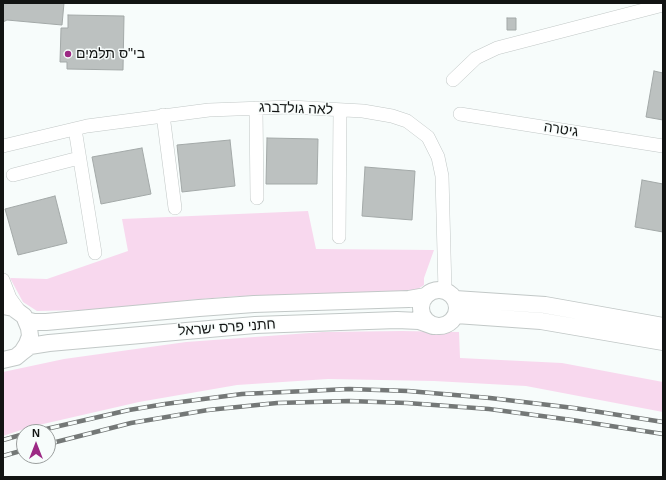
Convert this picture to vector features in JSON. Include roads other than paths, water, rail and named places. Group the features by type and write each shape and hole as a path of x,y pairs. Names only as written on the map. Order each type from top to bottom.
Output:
{"main road":[{"path":"450,295 458,305 456,315 452,322 446,326 433,326 428,323 421,312 421,305 426,296 437,290 450,295 545,305 663,326"},
{"name":"חתני פרס ישראל","path":"3,306 13,308 34,322 46,322 254,304 409,299 426,296"},
{"path":"456,315 504,317 552,322 663,342"},
{"path":"22,352 30,336 23,316"},
{"name":"חתני פרס ישראל","path":"3,360 16,357 30,346 49,343 256,325 397,320 419,321 433,326"}],"street":[{"path":"453,80 465,66 476,58 497,48 663,5"},
{"name":"לאה גולדברג","path":"3,146 75,129 163,115 209,110 290,107 340,110 392,116 406,121 428,137 438,157 442,176 450,295"},
{"path":"256,108 257,198"},
{"path":"339,237 340,110"},
{"name":"גיטרה","path":"460,114 663,146"},
{"path":"163,115 175,208"},
{"path":"75,129 95,253"},
{"path":"13,175 79,158"},
{"path":"3,280 10,298 23,316"}],"railway":[{"path":"56,427 129,410 242,394 349,389 408,391 490,398 574,408 663,422"},
{"path":"56,442 131,423 208,410 277,403 349,401 407,403 489,409 663,434"},
{"path":"3,440 16,436"},
{"path":"3,456 16,452"}],"place":[{"name":"בי\"ס תלמים","path":"68,54"}]}
